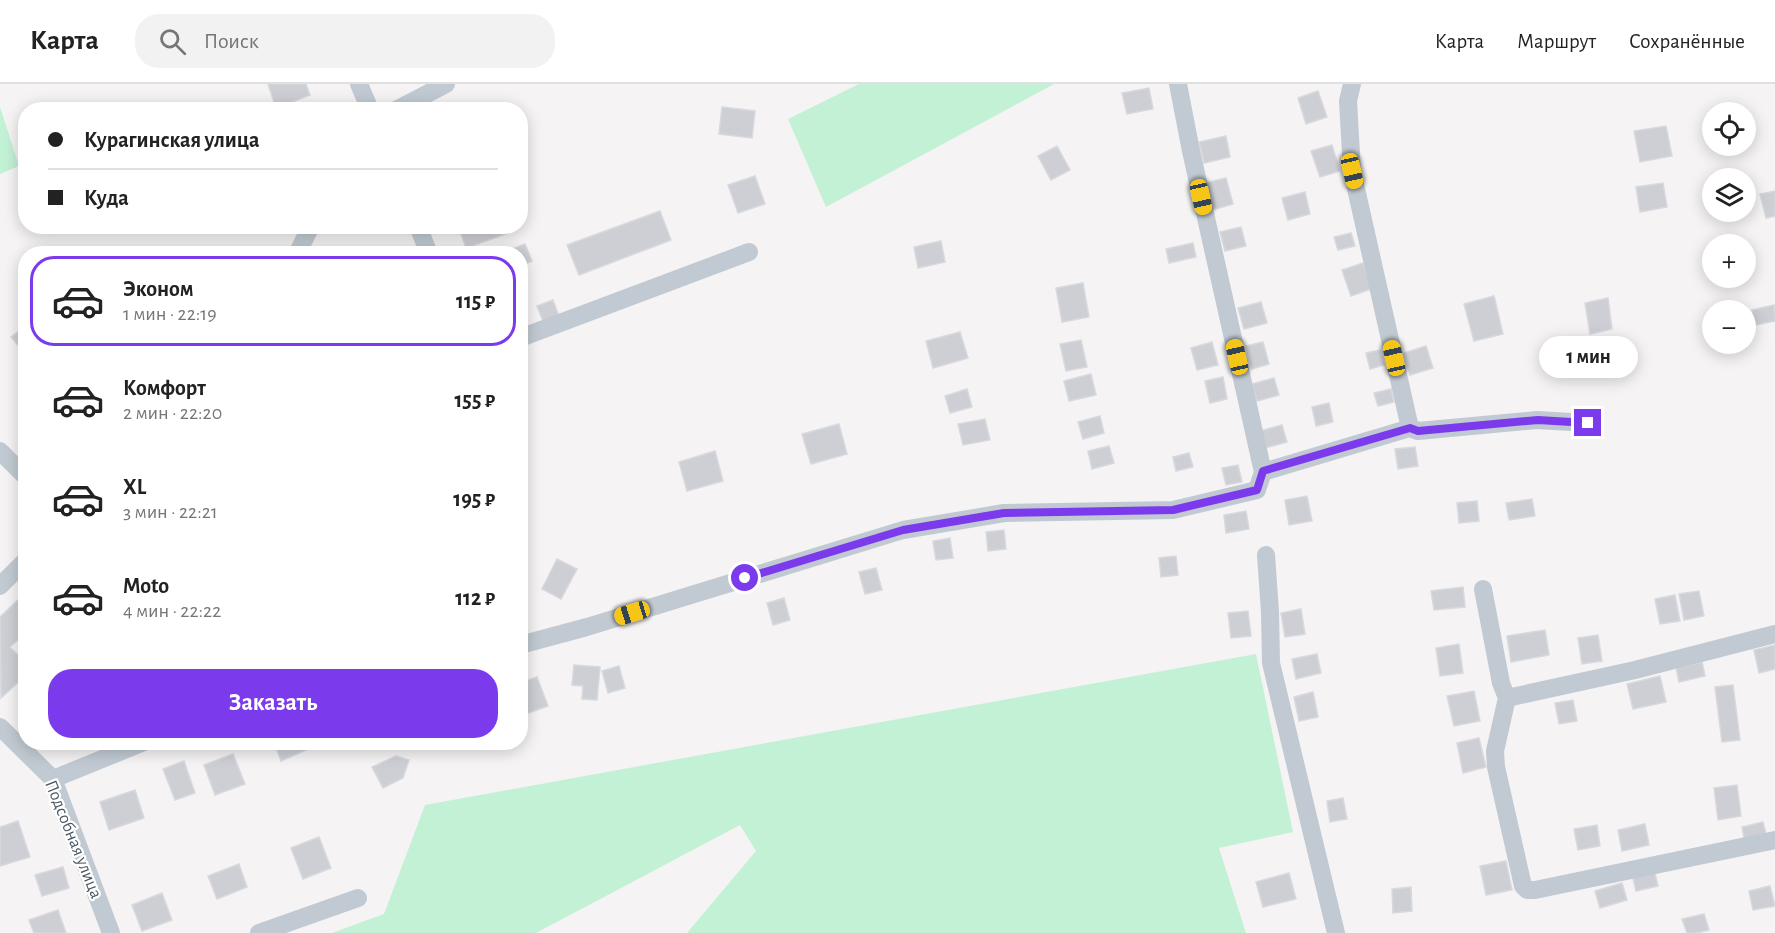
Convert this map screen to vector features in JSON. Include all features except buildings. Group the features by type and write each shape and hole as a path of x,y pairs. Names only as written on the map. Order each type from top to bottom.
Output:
{"street":[{"path":"359,84 367,102"},
{"path":"411,102 446,84"},
{"path":"528,643 587,627 903,530 1004,513 1173,510 1257,490 1263,471 1178,84"},
{"path":"1352,84 1348,101 1352,171 1410,428"},
{"path":"528,335 749,252"},
{"path":"1263,471 1410,428 1418,431 1538,420 1588,423"},
{"path":"0,451 18,469"},
{"path":"1266,555 1271,663 1336,933"},
{"path":"0,586 18,568"},
{"path":"1483,589 1501,683 1507,698 1495,752 1496,767 1523,886 1527,890 1775,840"},
{"path":"1507,698 1635,670 1775,634"},
{"name":"Подсобная улица","path":"0,727 18,745"},
{"name":"Подсобная улица","path":"23,750 53,779 111,933"},
{"path":"53,779 124,750"},
{"path":"259,933 358,898"}],"green space":[{"path":"859,84 1054,84 826,207 788,119"},
{"path":"0,107 18,166 0,174"},
{"path":"1256,654 1293,832 1219,848 1246,933 687,933 756,851 740,825 536,933 332,933 384,914 425,805"}],"route":[{"path":"745,578 903,530 1004,513 1173,510 1257,490 1263,471 1410,428 1418,431 1538,420 1588,423"}]}
